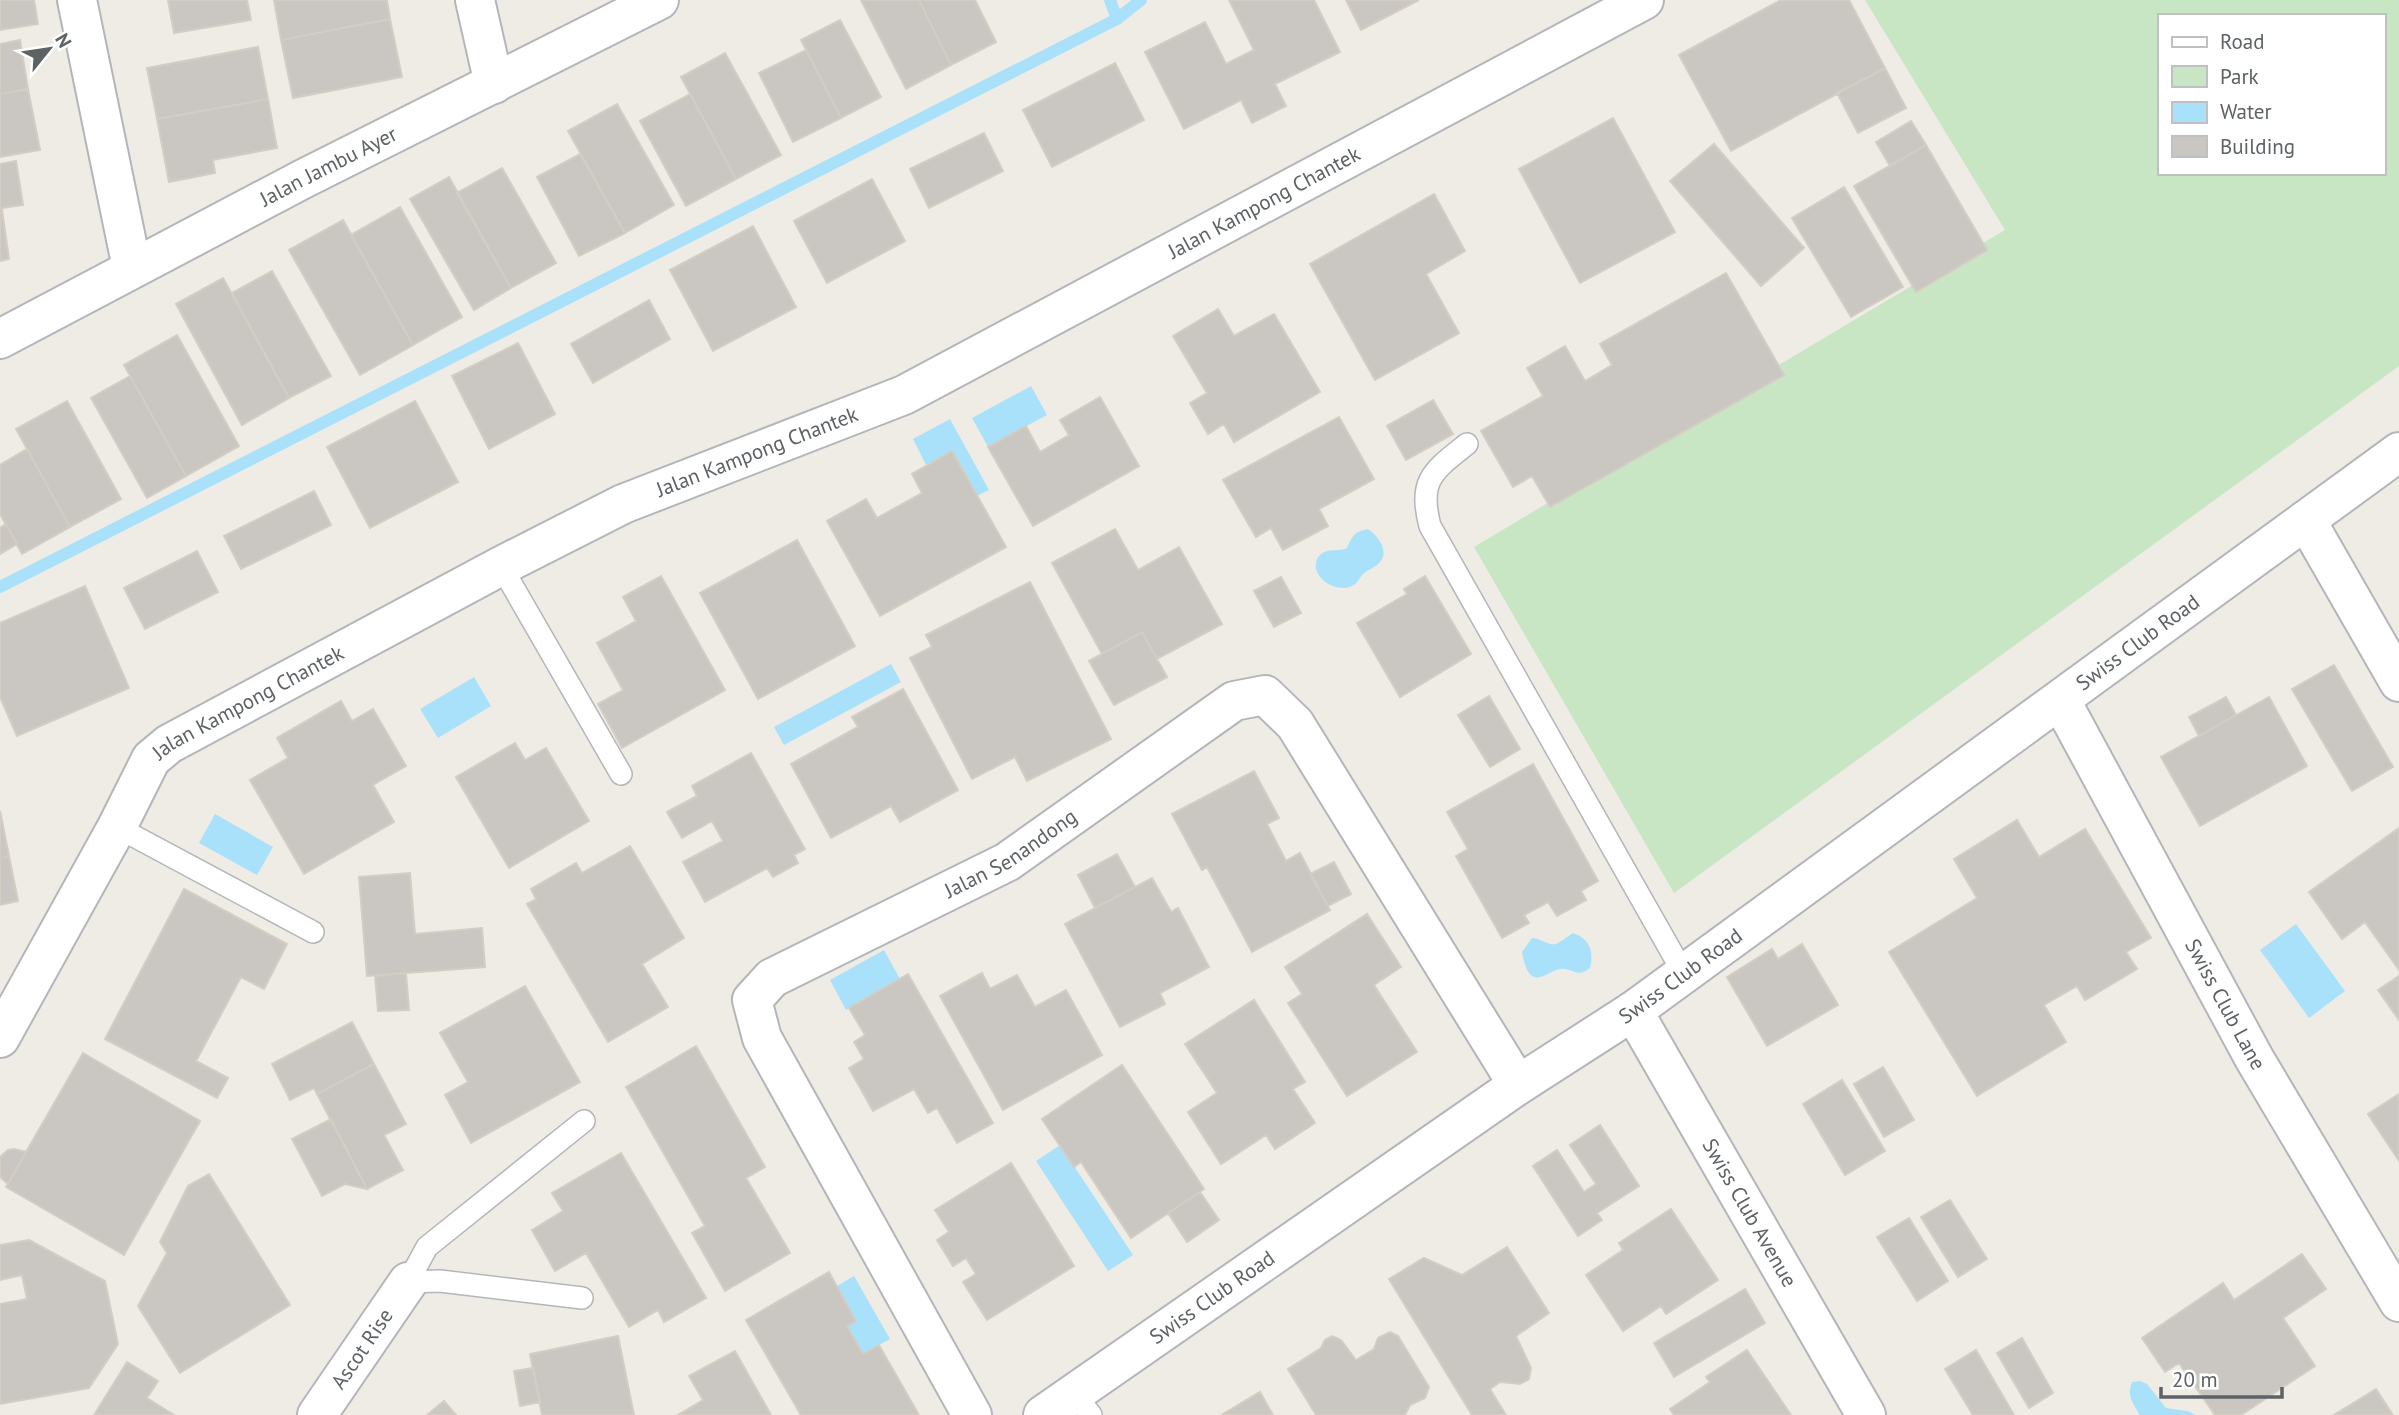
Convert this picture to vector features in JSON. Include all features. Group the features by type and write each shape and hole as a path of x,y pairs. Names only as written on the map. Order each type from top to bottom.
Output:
{"street":[{"path":"76,0 132,268"},
{"path":"475,0 494,84"},
{"name":"Jalan Jambu Ayer","path":"0,339 132,268 659,0"},
{"name":"Jalan Kampong Chantek","path":"0,1038 117,827 151,759 169,744 501,566 623,504 904,395 1644,0"},
{"name":"Swiss Club Road","path":"1043,1415 1082,1404 1518,1086 1685,974 2399,452"},
{"path":"2306,520 2399,682"},
{"name":"Jalan Senandong","path":"972,1415 762,1038 751,1000 772,978 1007,862 1234,701 1265,695 1295,724 1518,1086"},
{"name":"Swiss Club Lane","path":"2061,701 2254,1058 2399,1302"},
{"name":"Swiss Club Avenue","path":"1633,1011 1866,1415"},
{"name":"Ascot Rise","path":"317,1415 408,1282"}],"lane":[{"path":"1467,444 1441,465 1426,485 1425,505 1430,526 1685,974"},
{"path":"501,566 621,774"},
{"path":"117,827 313,932"},
{"path":"408,1282 427,1247 584,1121"},
{"path":"408,1282 440,1281 582,1298"}],"green space":[{"path":"1865,0 2399,0 2399,366 1674,893 1474,547 2005,230"}],"water":[{"path":"1031,386 1047,415 988,447 972,418"},
{"path":"950,419 989,490 977,496 952,451 926,465 913,439"},
{"path":"1368,529 1382,546 1381,561 1347,588 1325,582 1316,569 1317,558 1327,551 1347,548 1354,535"},
{"path":"891,664 901,682 784,745 774,727"},
{"path":"474,677 491,706 438,738 420,709"},
{"path":"215,814 273,847 257,875 199,843"},
{"path":"2296,924 2345,991 2309,1018 2260,950"},
{"path":"1573,933 1589,946 1590,968 1580,973 1559,969 1540,977 1530,974 1522,952 1532,938 1556,944"},
{"path":"884,950 900,979 846,1010 830,980"},
{"path":"1060,1145 1133,1255 1108,1271 1036,1161"},
{"path":"854,1276 890,1339 863,1354 847,1326 856,1320 837,1286"},
{"path":"2132,1382 2147,1384 2166,1408 2196,1415 2140,1415 2131,1399 2130,1391"}],"building":[{"path":"0,0 34,0 38,24 0,30"},
{"path":"168,0 247,0 251,20 174,33"},
{"path":"274,0 387,0 390,19 281,40"},
{"path":"861,0 919,0 951,65 906,89"},
{"path":"919,0 975,0 996,42 951,65"},
{"path":"1229,0 1314,0 1340,52 1275,84 1286,106 1252,123 1241,100 1184,129 1145,52 1205,22 1226,64 1254,50"},
{"path":"1346,0 1419,0 1361,30"},
{"path":"1781,0 1849,0 1885,68 1731,151 1679,55"},
{"path":"390,19 402,77 293,98 281,40"},
{"path":"840,20 881,97 841,118 801,40"},
{"path":"20,40 28,89 0,94 0,44"},
{"path":"258,47 268,99 157,119 147,68"},
{"path":"806,50 841,118 793,142 759,73"},
{"path":"725,53 781,155 736,179 681,77"},
{"path":"1115,63 1144,120 1052,167 1023,110"},
{"path":"1885,68 1906,108 1858,133 1837,93"},
{"path":"28,89 40,150 0,157 0,94"},
{"path":"690,94 736,179 686,206 640,121"},
{"path":"268,99 277,148 213,160 215,173 169,182 157,119"},
{"path":"617,104 674,205 625,233 568,131"},
{"path":"1613,118 1675,232 1580,283 1519,169"},
{"path":"1911,121 1926,145 1890,166 1876,142"},
{"path":"984,133 1003,171 929,208 910,169"},
{"path":"1714,144 1804,248 1761,286 1670,181"},
{"path":"1926,145 1987,250 1916,292 1854,186"},
{"path":"580,154 625,233 579,256 537,177"},
{"path":"16,161 23,205 2,208 3,217 0,218 0,164"},
{"path":"502,168 556,263 511,288 457,193"},
{"path":"449,177 511,288 474,310 410,199"},
{"path":"872,179 905,241 827,283 794,221"},
{"path":"1844,187 1903,287 1851,317 1792,218"},
{"path":"1434,194 1465,251 1426,274 1459,333 1375,380 1310,264"},
{"path":"400,207 462,317 413,345 351,235"},
{"path":"3,217 9,259 0,261 0,218"},
{"path":"343,220 413,345 360,375 289,250"},
{"path":"753,226 796,307 713,351 670,270"},
{"path":"272,271 331,376 289,398 232,293"},
{"path":"1726,273 1784,375 1550,507 1532,476 1513,487 1481,431 1543,396 1527,368 1565,346 1585,381 1612,365 1600,344"},
{"path":"223,278 289,398 242,425 176,304"},
{"path":"649,300 670,339 593,383 571,344"},
{"path":"1218,309 1234,336 1274,314 1320,392 1234,442 1224,424 1208,434 1190,403 1207,393 1173,336"},
{"path":"177,335 239,446 186,476 124,365"},
{"path":"518,343 555,414 489,449 452,376"},
{"path":"130,376 186,476 147,498 91,398"},
{"path":"1100,397 1139,466 1033,526 988,447 1026,426 1040,452 1069,435 1060,420"},
{"path":"1433,400 1453,434 1406,460 1387,426"},
{"path":"67,401 121,499 70,527 16,429"},
{"path":"415,401 458,482 370,528 327,447"},
{"path":"1339,417 1374,479 1319,509 1328,526 1283,550 1271,528 1256,537 1223,480"},
{"path":"27,449 70,527 22,554 0,514 0,465"},
{"path":"952,451 1006,547 880,616 827,521 866,499 877,518 922,493 912,474"},
{"path":"314,491 331,525 241,569 224,536"},
{"path":"6,524 17,544 0,554 0,528"},
{"path":"1115,529 1138,570 1179,547 1222,624 1157,659 1142,632 1102,654 1052,563"},
{"path":"797,540 855,646 758,699 700,593"},
{"path":"197,551 218,592 145,629 124,588"},
{"path":"661,576 725,690 622,748 598,704 623,690 597,643 636,621 623,597"},
{"path":"1425,576 1471,654 1400,697 1357,623 1407,594 1404,589"},
{"path":"1281,577 1301,613 1274,627 1254,591"},
{"path":"1030,582 1111,739 1027,781 1015,757 972,779 910,658 932,647 926,635"},
{"path":"85,586 129,688 17,736 0,697 0,623"},
{"path":"1142,632 1167,677 1114,705 1089,661"},
{"path":"2334,665 2393,767 2352,791 2292,689"},
{"path":"903,689 958,790 900,822 891,806 831,838 791,764 858,727 852,717"},
{"path":"1489,696 1520,749 1490,767 1458,715"},
{"path":"2226,697 2236,715 2199,736 2189,717"},
{"path":"2269,697 2307,766 2200,826 2161,757"},
{"path":"341,701 352,721 373,709 406,766 373,785 394,822 304,874 250,780 288,758 277,738"},
{"path":"515,743 525,760 546,748 589,821 509,868 456,777"},
{"path":"751,753 805,849 794,855 798,863 773,877 767,868 705,902 683,862 723,841 712,821 682,838 667,812 697,796 692,786"},
{"path":"1533,764 1598,881 1581,891 1586,900 1557,916 1548,902 1524,915 1529,923 1502,938 1456,856 1468,849 1447,812"},
{"path":"1254,771 1279,818 1267,824 1286,861 1300,853 1330,910 1252,952 1207,867 1202,870 1172,814"},
{"path":"0,811 9,856 0,858"},
{"path":"2017,820 2039,857 2085,829 2151,938 2126,952 2137,969 2085,1000 2077,986 2044,1005 2066,1042 1977,1096 1889,952 1977,898 1954,859"},
{"path":"2399,828 2399,970 2365,922 2342,939 2309,892"},
{"path":"630,846 684,938 642,964 668,1007 608,1042 527,904 536,899 531,889 576,863 582,873"},
{"path":"1117,854 1135,887 1095,908 1078,875"},
{"path":"9,856 18,901 0,905 0,858"},
{"path":"1334,862 1351,894 1328,906 1310,874"},
{"path":"410,873 415,934 482,928 485,967 367,976 359,877"},
{"path":"1152,878 1171,912 1178,908 1209,967 1160,993 1165,1004 1120,1027 1065,924"},
{"path":"184,889 287,944 264,989 241,977 196,1061 228,1078 217,1098 105,1039"},
{"path":"1367,914 1401,967 1374,985 1417,1052 1347,1096 1288,1003 1302,994 1285,967"},
{"path":"1802,944 1838,1005 1767,1046 1727,977 1772,949 1778,959"},
{"path":"406,973 409,1010 378,1011 375,976"},
{"path":"982,973 990,989 1017,975 1035,1007 1066,990 1102,1055 1003,1110 940,996"},
{"path":"908,974 993,1123 957,1143 937,1108 928,1113 914,1089 873,1111 849,1068 864,1059 854,1042 865,1035 849,1008"},
{"path":"2399,976 2399,1020 2378,990"},
{"path":"525,986 580,1082 471,1143 445,1095 468,1082 440,1033"},
{"path":"1254,1000 1305,1082 1293,1089 1315,1123 1275,1149 1266,1135 1221,1164 1188,1112 1217,1093 1185,1044"},
{"path":"352,1022 374,1064 317,1094 314,1088 290,1100 272,1064"},
{"path":"696,1046 765,1167 746,1178 790,1253 725,1291 692,1233 705,1226 626,1087"},
{"path":"83,1053 200,1121 124,1255 6,1187"},
{"path":"374,1064 406,1124 384,1135 403,1170 367,1189 317,1094"},
{"path":"1122,1065 1204,1189 1131,1238 1081,1162 1074,1167 1042,1119"},
{"path":"1883,1067 1914,1120 1884,1137 1854,1084"},
{"path":"1842,1080 1885,1151 1845,1175 1803,1104"},
{"path":"2399,1094 2399,1161 2368,1114"},
{"path":"331,1119 367,1189 345,1184 322,1196 292,1139"},
{"path":"1600,1125 1639,1186 1597,1213 1602,1220 1578,1236 1533,1166 1557,1150 1584,1192 1596,1184 1570,1145"},
{"path":"8,1150 26,1152 8,1184 0,1177 0,1157"},
{"path":"621,1153 706,1298 664,1322 658,1310 629,1327 586,1253 555,1271 532,1230 563,1211 552,1193"},
{"path":"1011,1163 1074,1266 987,1320 963,1282 976,1274 966,1258 953,1266 937,1240 949,1232 935,1210"},
{"path":"209,1174 290,1305 180,1373 138,1306 167,1253 160,1242 188,1186"},
{"path":"1200,1192 1219,1220 1187,1242 1168,1213"},
{"path":"1950,1200 1987,1259 1958,1277 1921,1217"},
{"path":"1671,1209 1718,1280 1666,1314 1661,1306 1623,1331 1586,1275 1623,1250 1619,1243"},
{"path":"1909,1218 1948,1281 1917,1301 1877,1237"},
{"path":"29,1240 105,1281 118,1344 89,1388 0,1404 0,1304 27,1299 22,1275 0,1280 0,1245"},
{"path":"1507,1247 1549,1313 1516,1336 1531,1368 1529,1379 1520,1384 1500,1382 1490,1389 1506,1415 1472,1415 1389,1279 1424,1258 1462,1275"},
{"path":"2302,1254 2326,1289 2283,1318 2315,1366 2241,1415 2215,1415 2179,1363 2165,1372 2142,1338 2223,1283 2234,1300"},
{"path":"829,1272 856,1321 847,1326 863,1354 879,1345 919,1415 801,1415 746,1320"},
{"path":"1745,1289 1765,1323 1674,1377 1654,1343"},
{"path":"1390,1332 1398,1336 1429,1387 1425,1398 1410,1405 1405,1415 1316,1415 1288,1369 1321,1348 1325,1340 1332,1336 1341,1340 1356,1360 1374,1349 1378,1338"},
{"path":"618,1336 634,1415 542,1415 530,1354"},
{"path":"2022,1338 2053,1393 2029,1408 1997,1353"},
{"path":"1747,1350 1791,1415 1674,1415 1670,1409 1710,1382 1706,1377"},
{"path":"1976,1350 2014,1415 1973,1415 1945,1369"},
{"path":"735,1351 771,1415 678,1415 703,1400 689,1376"},
{"path":"127,1362 158,1381 147,1398 174,1415 94,1415"},
{"path":"533,1368 540,1402 520,1406 514,1371"},
{"path":"2376,1389 2393,1415 2334,1415"},
{"path":"1260,1392 1273,1415 1223,1415 1223,1414"},
{"path":"444,1401 456,1415 427,1415"}],"waterway":[{"path":"1110,0 1117,19"},
{"path":"0,587 1117,19 1141,0"}]}
